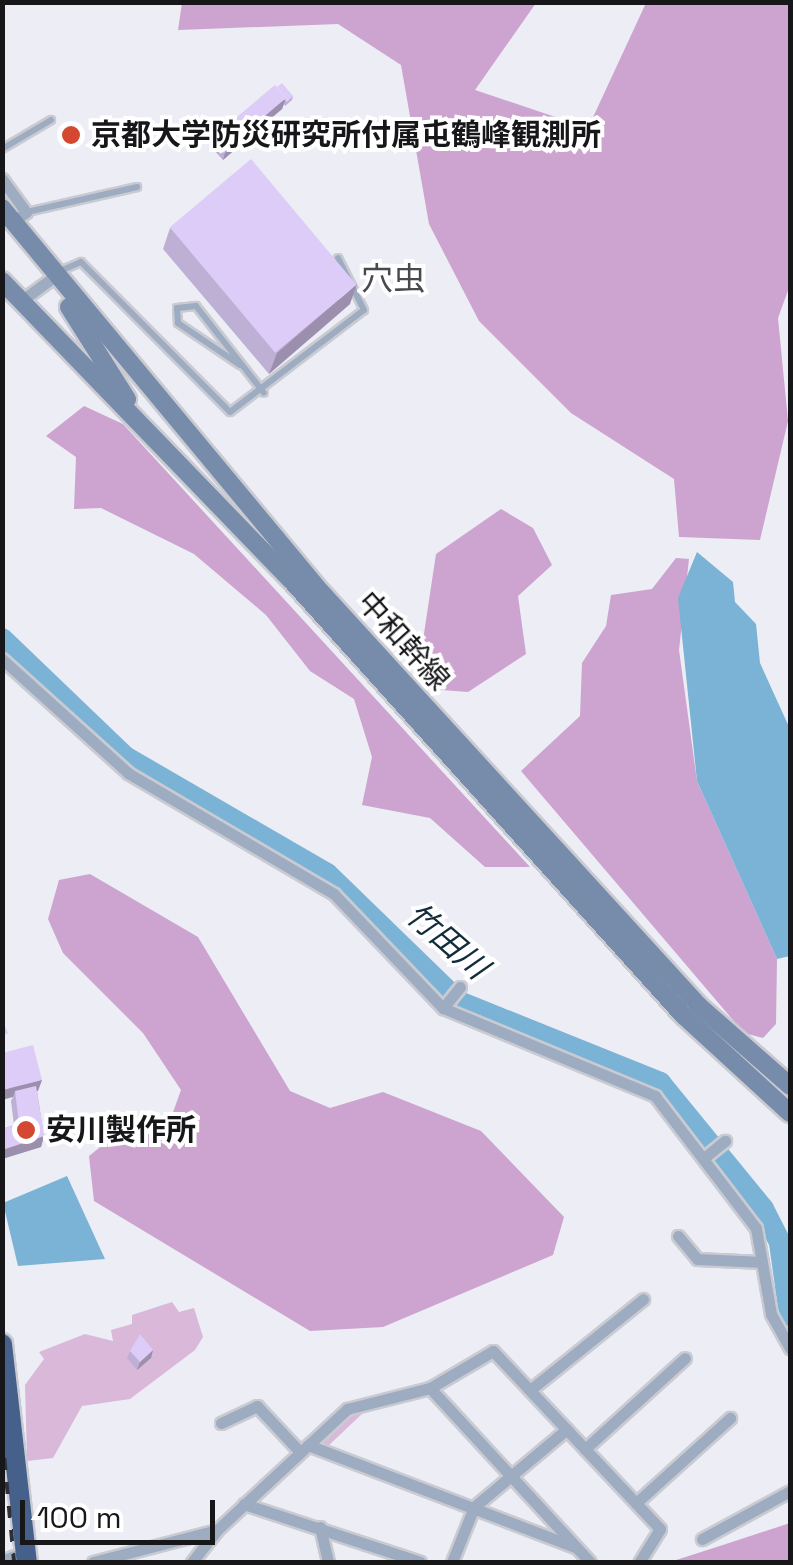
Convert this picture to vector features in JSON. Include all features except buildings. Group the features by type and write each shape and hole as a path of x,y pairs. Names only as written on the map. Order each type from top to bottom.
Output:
{"highway":[{"path":"2,1344 26,1557"}],"main road":[{"name":"中和幹線","path":"14,214 55,276 321,592 699,1006 790,1086"},
{"path":"55,276 142,426"},
{"name":"中和幹線","path":"2,281 142,426 683,1015 790,1113"}],"street":[{"path":"2,179 14,214"},
{"path":"21,301 55,276"},
{"path":"2,658 128,773 334,894 443,1008 638,1083 705,1157 756,1228 771,1314 790,1348"},
{"path":"443,1008 460,988"},
{"path":"705,1157 725,1140"},
{"path":"678,1236 697,1259 762,1262"},
{"path":"530,1390 643,1299"},
{"path":"192,1562 217,1530 346,1409 430,1388 493,1351 660,1529 639,1562"},
{"path":"585,1449 685,1358"},
{"path":"430,1388 590,1562"},
{"path":"222,1423 257,1406 304,1448 474,1506 575,1548"},
{"path":"636,1503 730,1418"},
{"path":"452,1562 474,1506 566,1430"},
{"path":"702,1539 790,1491"},
{"path":"244,1504 420,1562"},
{"path":"320,1527 328,1562"},
{"path":"93,1562 217,1530"},
{"path":"2,1561 26,1557"}],"lane":[{"path":"2,149 52,120"},
{"path":"14,214 138,187"},
{"path":"55,276 80,262 223,408 239,411 364,310 338,258"},
{"path":"240,365 178,324 177,308 196,306 264,393"}],"shaded area":[{"path":"182,3 536,3 475,90 588,128 646,3 790,3 790,285 778,318 788,421 760,540 679,537 674,479 571,413 479,321 429,224 401,65 338,24 178,30"},
{"path":"84,406 123,424 530,867 485,867 430,818 362,805 372,757 354,699 310,671 266,615 194,554 101,508 74,509 76,457 46,436"},
{"path":"501,509 533,528 552,565 518,596 526,654 468,692 429,689 420,660 436,554"},
{"path":"676,558 689,559 679,650 697,781 777,959 776,1024 763,1038 744,1033 521,771 580,716 582,663 606,626 611,595 652,589"},
{"path":"90,874 198,937 290,1091 330,1108 383,1092 481,1131 564,1217 553,1255 383,1327 310,1331 94,1201 89,1156 124,1128 172,1115 181,1090 143,1033 63,953 48,919 59,880"},
{"path":"172,1302 179,1312 194,1308 203,1337 195,1350 130,1399 82,1406 53,1458 27,1461 25,1385 44,1359 39,1352 85,1334 113,1341 111,1330 132,1324 132,1315"},
{"path":"347,1409 363,1413 328,1446 319,1440"},
{"path":"790,1523 790,1562 670,1562 729,1543"}],"water":[{"path":"697,552 733,582 735,602 756,624 760,663 790,729 790,956 777,959 697,781 678,598"},
{"path":"67,1176 105,1259 18,1266 3,1203"}],"waterway":[{"name":"竹田川","path":"2,639 125,757 327,874 459,1002 660,1083 763,1209 780,1243 790,1315"}],"railway":[{"path":"2,1434 14,1562"}],"place":[{"name":"京都大学防災研究所付属屯鶴峰観測所","path":"71,135"},
{"name":"安川製作所","path":"26,1130"}],"district":[{"name":"穴虫","path":"393,279"}]}
